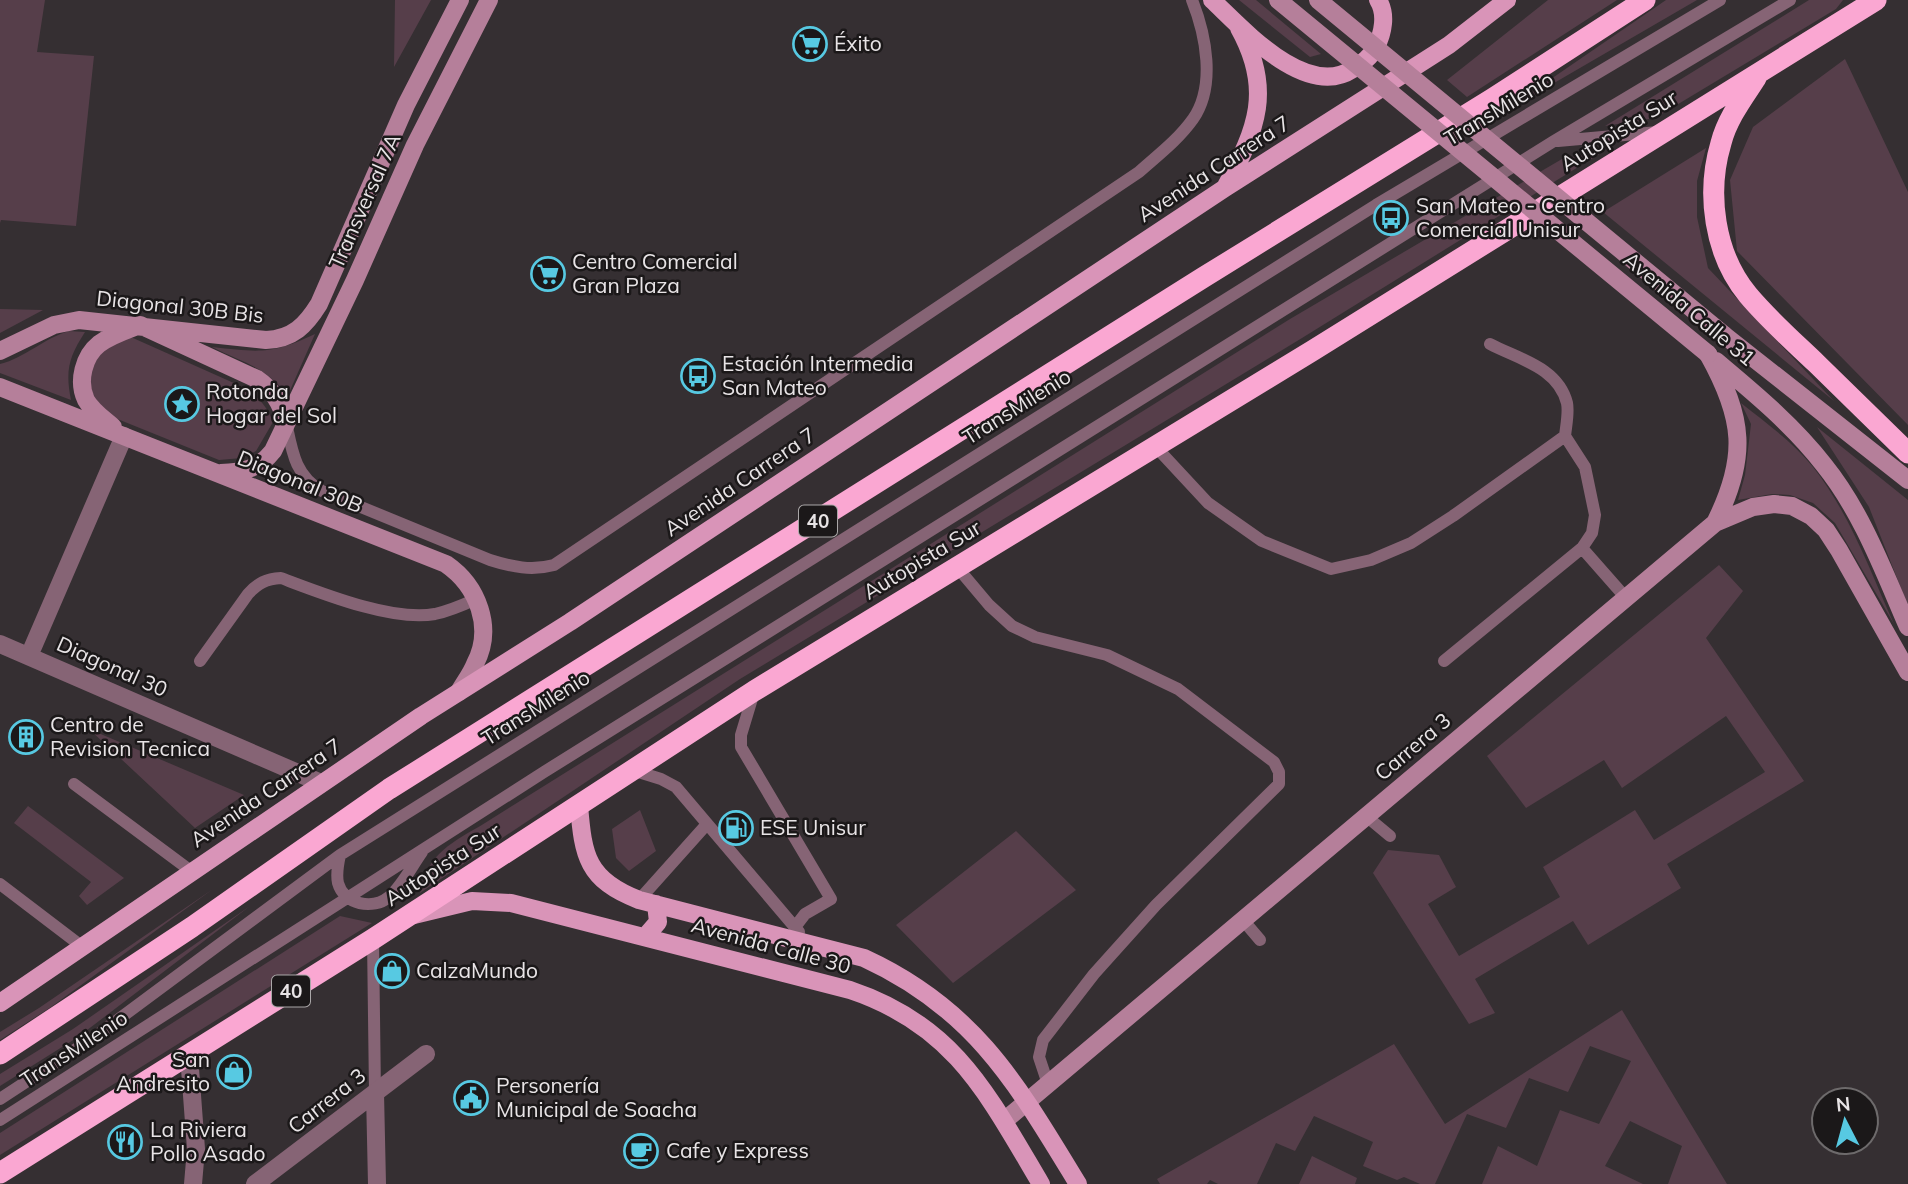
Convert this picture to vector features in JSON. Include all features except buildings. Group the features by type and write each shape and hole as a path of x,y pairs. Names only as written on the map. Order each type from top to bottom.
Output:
{"highway":[{"name":"40","path":"0,1054 192,928 389,789 1203,277 1492,99 1645,0"},
{"name":"Autopista Sur","path":"0,1173 373,940 754,691 1155,446 1867,4"},
{"path":"1760,72 1731,118 1721,142 1714,177 1714,218 1729,264 1747,293 1774,323 1908,453"}],"main road":[{"name":"Transversal 7A","path":"277,340 292,335 307,322 319,304 406,105 460,0"},
{"name":"Transversal 7A","path":"216,473 242,472 265,461 273,451 355,280 415,145 489,0"},
{"path":"1212,0 1294,69 1329,77 1348,72 1374,51 1381,37 1383,22 1378,0"},
{"name":"Avenida Calle 31","path":"1278,0 1776,412 1824,464 1844,493 1881,565 1908,627"},
{"name":"Avenida Calle 31","path":"1318,0 1724,335 1908,480"},
{"name":"Avenida Carrera 7","path":"0,1003 458,692 582,615 1225,188 1439,52 1507,0"},
{"path":"1225,188 1242,155 1259,100 1258,74 1254,60 1236,22"},
{"name":"Diagonal 30B Bis","path":"0,351 65,321 99,320 277,340"},
{"path":"124,436 95,412 86,400 82,373 86,361 100,343 140,325 257,379 277,399 286,422"},
{"name":"Carrera 3","path":"1003,1121 1715,523 1735,474 1739,448 1737,424 1729,398 1708,354"},
{"name":"Diagonal 30B","path":"0,387 446,564 464,579 483,617 481,648 477,662 458,692"},
{"path":"1715,523 1753,507 1774,504 1792,506 1811,516 1826,530 1839,550 1908,672"},
{"name":"Avenida Calle 30","path":"579,805 587,858 606,883 620,892 647,902 864,958 893,971 922,989 976,1035 1028,1101 1078,1184"},
{"name":"Avenida Calle 30","path":"407,917 472,901 525,906 881,1000 923,1026 951,1050 1003,1121 1041,1184"},
{"path":"645,937 658,922 647,902"}],"street":[{"path":"29,656 124,436"},
{"name":"Diagonal 30","path":"0,644 321,783"},
{"name":"Carrera 3","path":"255,1184 426,1054"},
{"path":"189,1055 196,1149 192,1184"},
{"path":"375,1093 377,1184"},
{"path":"281,1165 282,1184"}],"lane":[{"path":"286,422 296,464 302,475 322,491 490,561 514,567 543,568 554,565 1139,172 1176,139 1194,117 1203,95 1207,64 1192,0"},
{"name":"TransMilenio","path":"0,1099 96,1036 340,855 1376,205 1720,0"},
{"name":"TransMilenio","path":"0,1120 427,846 1554,141 1790,0"},
{"name":"TransMilenio","path":"1554,141 1665,131"},
{"path":"1444,661 1582,548 1592,534 1595,515 1585,467 1565,436 1567,404 1560,387 1550,374 1490,344"},
{"path":"1155,446 1208,503 1262,541 1331,569 1371,560 1411,543 1565,436"},
{"path":"1582,548 1626,598"},
{"path":"957,567 989,605 1012,625 1035,637 1107,655 1178,689 1274,762 1281,778 1279,784 1156,905 1094,974 1043,1040 1040,1057 1048,1084"},
{"path":"200,661 248,594 266,579 281,578 370,608 420,615 476,600"},
{"path":"754,691 741,735 741,747 831,899 804,914 795,927"},
{"path":"632,771 662,779 676,787 809,942"},
{"path":"74,784 191,871"},
{"path":"1366,816 1390,836"},
{"path":"647,902 707,824"},
{"name":"TransMilenio","path":"346,897 369,905 383,901 391,895 427,846"},
{"path":"340,855 338,885 346,897"},
{"path":"0,884 84,948"},
{"path":"1243,920 1260,940"},
{"path":"373,940 375,1093"}],"shaded area":[{"path":"0,0 45,0 37,52 94,56 76,226 1,220 0,223"},
{"path":"395,0 431,0 394,67"},
{"path":"1239,0 1256,0 1321,54 1310,57"},
{"path":"1548,0 1617,0 1467,97 1447,80"},
{"path":"1666,0 1697,0 1494,118"},
{"path":"1809,0 1843,0 1836,9 1655,118 1605,126"},
{"path":"1845,59 1908,192 1908,425 1737,251 1730,180 1753,127"},
{"path":"1706,148 1697,181 1697,217 1708,268 1834,401 1603,212"},
{"path":"1604,151 740,679 420,893 435,858 462,837 1290,319 1562,159"},
{"path":"0,309 43,310 0,333"},
{"path":"69,331 85,332 70,364 68,380 71,400 0,373 0,364"},
{"path":"315,334 288,395 261,371 212,347 275,349"},
{"path":"128,338 245,388 254,395 273,422 256,451 242,458 219,460 115,418 108,412 97,400 90,385 92,369 106,349"},
{"path":"1741,403 1797,449 1826,485 1858,543 1894,624 1835,523 1813,503 1790,495 1772,494 1738,500 1745,475 1751,424"},
{"path":"1817,427 1908,500 1908,606 1869,507"},
{"path":"1719,565 1743,591 1706,638 1804,781 1667,864 1681,888 1588,945 1573,921 1475,979 1495,1013 1469,1024 1373,873 1388,850 1439,855 1456,887 1428,904 1459,956 1560,897 1543,867 1635,810 1654,840 1765,772 1726,716 1622,788 1604,760 1526,808 1487,756"},
{"path":"89,729 244,795 195,828"},
{"path":"28,806 124,878 87,905 79,896 91,882 14,823"},
{"path":"640,810 656,851 629,871 616,858 612,829"},
{"path":"1016,831 1076,890 953,983 896,925"},
{"path":"213,889 51,1007 0,1040 0,1032"},
{"path":"250,906 78,1037 0,1086 0,1074 73,1029"},
{"path":"340,916 372,923 0,1155 0,1133"},
{"path":"1622,1010 1727,1184 1668,1184 1682,1146 1630,1121 1605,1166 1643,1184 1482,1184 1498,1146 1537,1166 1560,1110 1599,1124 1631,1061 1590,1046 1568,1092 1529,1078 1506,1128 1467,1114 1435,1184 1420,1184 1404,1177 1397,1180 1363,1166 1373,1142 1314,1116 1295,1151 1276,1143 1257,1184 1218,1184 1210,1180 1207,1184 1160,1184 1157,1179 1394,1044 1445,1124"},
{"path":"1312,1156 1357,1178 1355,1184 1299,1184"}],"place":[{"name":"Éxito","path":"810,44"},
{"name":"San Mateo - Centro Comercial Unisur","path":"1391,218"},
{"name":"Centro Comercial Gran Plaza","path":"548,274"},
{"name":"Estación Intermedia San Mateo","path":"698,376"},
{"name":"Rotonda Hogar del Sol","path":"182,404"},
{"name":"Centro de Revision Tecnica","path":"26,737"},
{"name":"ESE Unisur","path":"736,828"},
{"name":"CalzaMundo","path":"392,971"},
{"name":"San Andresito","path":"234,1072"},
{"name":"Personería Municipal de Soacha","path":"471,1098"},
{"name":"La Riviera Pollo Asado","path":"125,1142"},
{"name":"Cafe y Express","path":"641,1151"}]}
